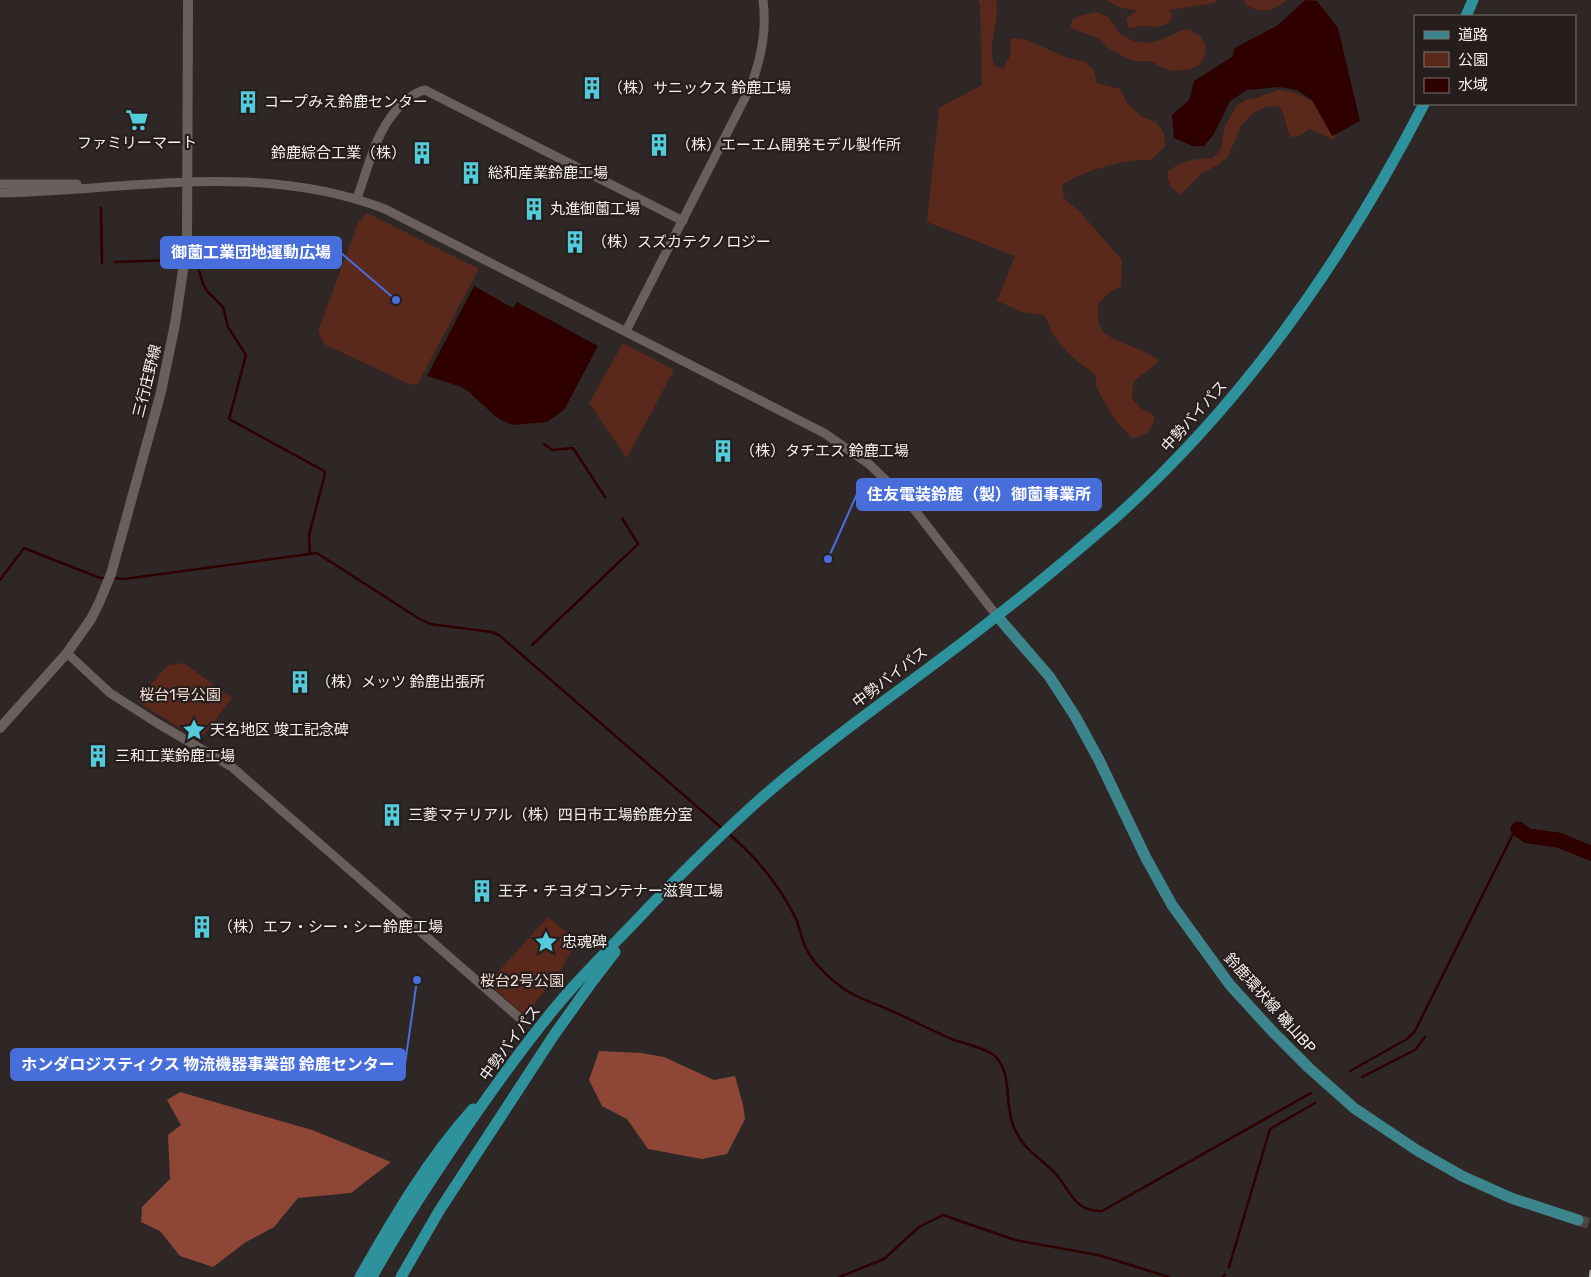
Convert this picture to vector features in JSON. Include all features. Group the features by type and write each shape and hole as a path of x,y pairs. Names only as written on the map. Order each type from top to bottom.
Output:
{"highway":[{"path":"1466,15 1473,0"},
{"name":"中勢バイパス","path":"432,1170 462,1120 501,1077 572,988 712,844 759,800 814,755 997,616 1114,518 1168,467 1223,408 1252,374 1309,296 1384,178 1423,105"},
{"path":"401,1277 439,1211 554,1035 588,986 656,900"},
{"path":"360,1277 386,1231 432,1170"},
{"path":"372,1277 432,1170"}],"main road":[{"name":"三行庄野線","path":"0,728 68,653 91,619 111,574 170,355 187,243 188,0"},
{"name":"鈴鹿環状線 磯山BP","path":"997,616 1049,676 1075,716 1099,760 1146,858 1172,905 1230,985 1273,1032 1309,1068 1354,1108 1418,1150 1462,1176 1511,1198 1578,1220"}],"street":[{"path":"626,331 743,103 754,77 762,43 764,0"},
{"path":"357,198 378,138 385,124 412,96 419,91 425,90 683,221"},
{"path":"0,193 46,192 187,180 286,184 357,198 385,209 824,433 869,464 914,509 997,616"},
{"path":"0,184 46,183 108,186"},
{"path":"68,653 110,693 232,767 523,1021"}],"green space":[{"path":"978,0 996,0 997,8 992,49 994,65 1003,69 1010,56 1011,38 1024,39 1068,58 1086,62 1094,71 1097,83 1120,89 1127,103 1142,117 1156,122 1164,133 1165,146 1151,160 1118,163 1093,170 1062,185 1064,198 1079,211 1122,260 1121,286 1109,293 1098,304 1098,322 1102,330 1108,336 1159,361 1133,383 1132,399 1155,418 1149,432 1133,439 1115,420 1096,386 1096,376 1061,345 1053,334 1044,315 1025,313 997,301 1015,256 927,222 939,108 982,85 980,4"},
{"path":"1106,0 1218,0 1214,3 1169,10 1172,15 1170,22 1163,26 1129,28 1126,19 1138,10 1121,8"},
{"path":"1245,0 1287,0 1272,9 1257,10 1245,4"},
{"path":"1096,12 1108,17 1120,34 1133,41 1150,43 1188,29 1199,35 1206,45 1204,58 1198,66 1191,69 1174,71 1162,68 1151,61 1128,59 1108,48 1098,38 1070,28 1072,20 1078,16"},
{"path":"1278,90 1294,92 1315,104 1330,123 1335,139 1330,139 1309,129 1299,136 1290,137 1279,106 1266,107 1253,113 1241,126 1228,157 1202,173 1180,195 1174,190 1169,181 1168,171 1188,161 1211,159 1221,150 1225,126 1236,106 1247,99 1256,98"},
{"path":"367,213 479,269 417,385 409,384 324,344 318,331 358,223"},
{"path":"623,343 674,370 627,458 589,403"},
{"name":"桜台1号公園","path":"184,663 232,698 204,735 192,736 137,701 168,665"},
{"name":"桜台2号公園","path":"548,917 576,940 562,969 525,1016 488,983"}],"shaded area":[{"path":"599,1051 641,1053 664,1057 714,1080 735,1076 745,1119 727,1154 702,1159 648,1149 627,1119 602,1106 589,1080"},
{"path":"180,1092 312,1130 391,1162 351,1193 298,1198 274,1227 246,1242 213,1267 180,1256 160,1231 141,1222 142,1207 170,1179 168,1135 181,1125 167,1100"}],"water":[{"path":"1305,0 1317,1 1338,28 1360,121 1332,136 1312,100 1297,90 1279,87 1247,90 1230,101 1214,134 1204,146 1192,146 1174,138 1172,115 1189,100 1194,81 1232,57 1235,48 1278,25"},
{"path":"474,286 513,308 517,302 598,346 564,410 547,422 513,425 496,417 468,391 459,386 427,376"}],"waterway":[{"path":"101,208 102,263"},
{"path":"115,262 173,260"},
{"path":"194,263 197,263 207,291 223,307 228,327 246,355 229,419 324,471 325,474 309,535 310,554"},
{"path":"544,444 552,450 573,448 605,497"},
{"path":"532,645 638,544 622,518"},
{"path":"0,580 24,548 100,578 107,578"},
{"path":"112,578 124,579 317,553 430,624 492,632 499,635 724,830"},
{"path":"1350,1071 1407,1039 1415,1031 1514,832 1518,829"},
{"path":"1518,829 1528,836 1558,840 1591,853"},
{"path":"728,833 748,851 775,883 796,919 807,950 832,980 860,998 954,1040 983,1049 996,1057 1005,1073 1010,1116 1016,1133 1025,1145 1058,1176 1077,1203 1084,1207 1102,1211 1311,1093"},
{"path":"1362,1077 1415,1050 1425,1037"},
{"path":"1229,1267 1270,1129 1315,1103"},
{"path":"839,1277 884,1259 919,1227 943,1215 1015,1240 1098,1255 1169,1277"}],"tunnel":[{"path":"1578,1220 1591,1224"}],"railway":[{"path":"1590,1277 1591,1270"}],"place":[{"name":"（株）サニックス 鈴鹿工場","path":"592,88"},
{"name":"コープみえ鈴鹿センター","path":"248,102"},
{"name":"ファミリーマート","path":"137,120"},
{"name":"（株）エーエム開発モデル製作所","path":"659,145"},
{"name":"鈴鹿綜合工業（株）","path":"422,153"},
{"name":"総和産業鈴鹿工場","path":"471,173"},
{"name":"丸進御薗工場","path":"534,209"},
{"name":"（株）スズカテクノロジー","path":"575,242"},
{"name":"御薗工業団地運動広場","path":"396,300"},
{"name":"（株）タチエス 鈴鹿工場","path":"723,451"},
{"name":"住友電装鈴鹿（製）御薗事業所","path":"828,559"},
{"name":"（株）メッツ 鈴鹿出張所","path":"300,682"},
{"name":"天名地区 竣工記念碑","path":"194,730"},
{"name":"三和工業鈴鹿工場","path":"98,756"},
{"name":"三菱マテリアル（株）四日市工場鈴鹿分室","path":"392,815"},
{"name":"王子・チヨダコンテナー滋賀工場","path":"482,891"},
{"name":"（株）エフ・シー・シー鈴鹿工場","path":"202,927"},
{"name":"忠魂碑","path":"546,942"},
{"name":"ホンダロジスティクス 物流機器事業部 鈴鹿センター","path":"417,980"}]}
